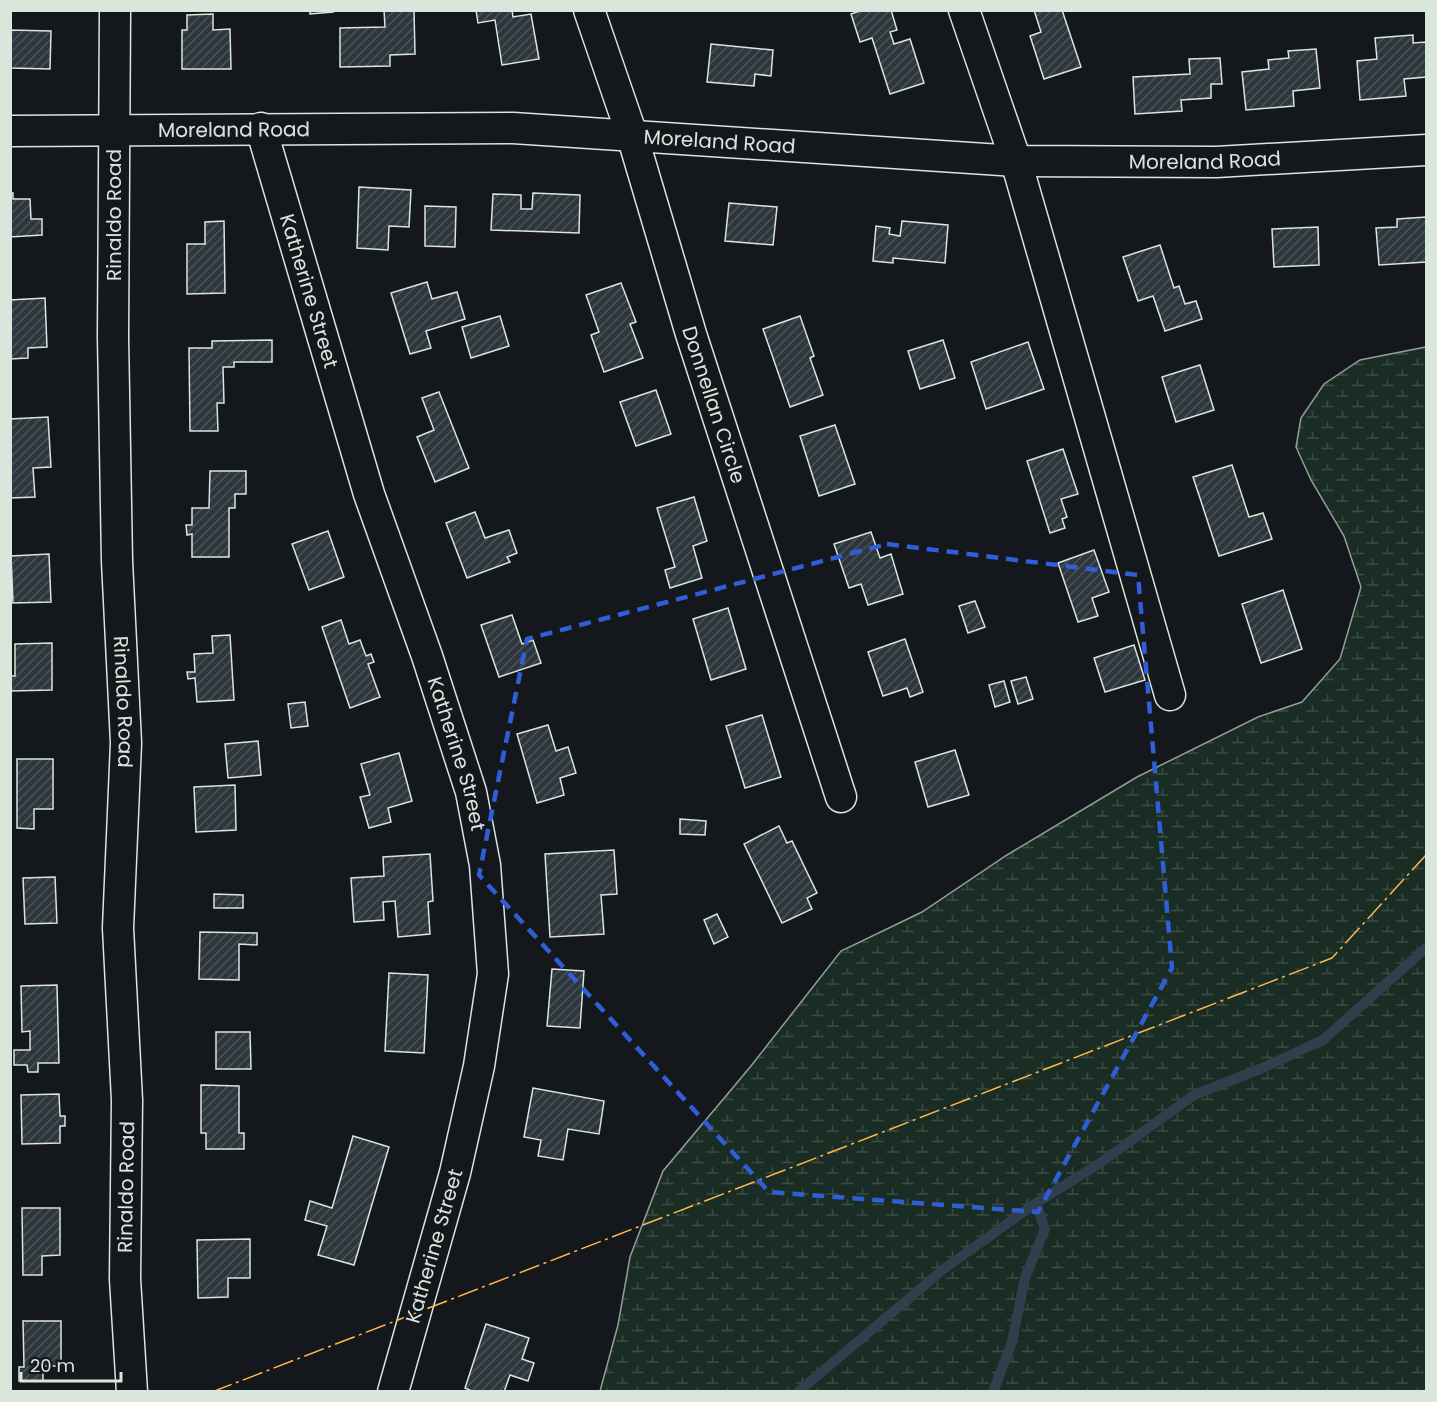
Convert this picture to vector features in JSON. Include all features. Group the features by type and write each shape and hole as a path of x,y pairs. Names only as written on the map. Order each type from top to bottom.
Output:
{"street":[{"name":"Rinaldo Road","path":"115,10 113,337 117,550 126,743 118,928 127,1100 125,1279 132,1392"},
{"name":"Donnellan Circle","path":"589,10 632,135 691,334 841,797"},
{"path":"964,10 1016,161 1170,695"},
{"name":"Katherine Street","path":"261,128 369,494 427,656 471,792 485,865 493,974 479,1066 455,1173 393,1392"},
{"name":"Moreland Road","path":"10,131 513,128 1016,161 1216,162 1426,150"}],"highlighted area":[{"path":"887,544 1138,575 1172,968 1038,1212 769,1192 479,875 527,639"}],"green space":[{"path":"1426,347 1426,1391 600,1391 618,1325 630,1257 663,1171 751,1066 841,951 922,912 1007,855 1137,777 1258,717 1302,702 1340,659 1361,587 1344,536 1311,480 1296,447 1301,418 1324,384 1360,360"}],"building":[{"path":"310,10 333,10 333,12 310,14"},
{"path":"384,10 414,10 415,54 390,55 390,66 340,67 340,28 385,27"},
{"path":"476,10 512,10 513,17 531,14 539,59 502,65 495,20 478,23"},
{"path":"863,10 891,10 897,30 890,32 894,44 910,39 924,83 890,94 872,38 860,42 851,14"},
{"path":"1034,10 1062,10 1081,67 1044,79 1030,36 1041,32"},
{"path":"213,14 213,30 230,29 231,69 182,69 182,30 187,30 187,15"},
{"path":"10,30 51,31 50,69 10,68"},
{"path":"1413,35 1413,43 1426,42 1426,77 1404,79 1406,96 1360,100 1357,61 1377,59 1375,38"},
{"path":"711,44 773,50 771,76 755,74 754,86 707,82"},
{"path":"1316,49 1320,88 1293,91 1294,106 1246,110 1242,72 1269,69 1268,60 1289,58 1288,51"},
{"path":"1220,58 1222,84 1211,84 1211,98 1181,100 1182,111 1135,114 1133,77 1190,74 1189,59"},
{"path":"359,187 411,190 409,227 389,226 388,250 357,248"},
{"path":"10,193 13,193 13,199 30,199 31,219 42,219 42,235 10,237"},
{"path":"533,193 580,195 579,233 491,230 493,194 521,195 521,209 532,209"},
{"path":"729,203 777,207 773,245 725,241"},
{"path":"425,206 456,207 455,247 425,246"},
{"path":"1426,217 1426,262 1379,265 1376,228 1397,227 1397,219"},
{"path":"224,221 225,293 187,294 187,244 205,244 205,222"},
{"path":"902,221 948,225 945,263 893,258 893,263 873,261 876,226 890,228 889,234 900,236"},
{"path":"1318,227 1319,265 1274,267 1272,229"},
{"path":"1160,245 1174,288 1179,286 1185,304 1196,301 1202,319 1165,331 1153,296 1138,301 1123,257"},
{"path":"427,282 432,299 457,292 465,319 426,331 431,348 410,354 391,293"},
{"path":"621,283 636,322 630,324 643,358 604,372 591,335 599,332 586,295"},
{"path":"45,298 47,347 28,348 28,358 10,359 10,300"},
{"path":"500,316 509,346 471,358 462,327"},
{"path":"800,316 814,356 810,358 823,395 790,407 763,329"},
{"path":"272,340 272,362 234,362 234,367 223,367 224,403 217,403 218,431 190,431 189,348 212,348 212,341"},
{"path":"943,340 955,378 920,389 908,351"},
{"path":"1028,342 1044,389 986,409 971,362"},
{"path":"1200,365 1214,410 1176,422 1162,377"},
{"path":"656,390 671,434 636,446 620,402"},
{"path":"439,392 469,468 435,482 417,437 434,430 422,398"},
{"path":"48,417 51,467 33,468 35,497 10,498 10,419"},
{"path":"835,425 855,484 819,496 800,436"},
{"path":"1063,449 1078,494 1061,499 1067,517 1062,519 1065,528 1050,533 1027,461"},
{"path":"1232,465 1249,517 1263,513 1272,539 1219,556 1193,477"},
{"path":"210,471 246,471 246,494 235,494 235,508 229,508 229,557 192,557 192,534 187,535 186,525 192,525 192,508 209,508"},
{"path":"694,497 707,541 693,546 702,578 670,588 665,570 675,567 657,508"},
{"path":"475,512 485,538 509,530 517,553 507,557 510,562 467,578 446,523"},
{"path":"328,531 344,577 309,590 292,544"},
{"path":"871,532 880,558 891,554 903,594 868,605 861,584 849,588 834,544"},
{"path":"1094,550 1109,592 1092,598 1098,616 1078,622 1058,563"},
{"path":"49,554 51,602 13,603 11,556"},
{"path":"1283,590 1302,649 1261,663 1242,604"},
{"path":"975,601 985,627 968,633 959,606"},
{"path":"728,608 746,669 711,680 693,619"},
{"path":"512,615 522,644 533,640 541,663 499,677 481,625"},
{"path":"341,620 349,644 360,640 366,656 371,654 374,662 368,664 380,697 350,708 322,627"},
{"path":"230,635 234,700 197,702 195,678 188,679 187,672 195,672 194,654 213,653 212,636"},
{"path":"905,639 923,692 910,697 907,688 883,696 868,652"},
{"path":"52,643 52,690 10,691 10,676 15,676 15,644"},
{"path":"1134,645 1145,680 1105,692 1094,658"},
{"path":"1026,677 1033,699 1018,704 1011,681"},
{"path":"1004,681 1010,702 995,707 989,685"},
{"path":"305,702 308,726 291,728 288,704"},
{"path":"762,715 781,777 745,788 726,726"},
{"path":"548,725 556,751 568,747 576,773 560,778 564,795 537,803 517,734"},
{"path":"258,741 261,775 228,778 225,744"},
{"path":"955,750 969,795 928,807 915,762"},
{"path":"399,753 412,801 388,808 391,822 369,828 360,797 370,795 361,764"},
{"path":"17,759 53,759 53,809 34,809 34,829 17,828"},
{"path":"235,785 236,830 196,832 194,787"},
{"path":"680,819 706,821 705,835 680,834"},
{"path":"779,826 787,843 792,841 817,893 807,898 812,909 782,923 744,844"},
{"path":"614,850 617,894 601,895 604,934 550,937 545,854"},
{"path":"430,854 433,901 428,902 430,934 398,937 395,901 383,902 384,920 354,922 351,878 384,876 383,857"},
{"path":"55,877 57,923 25,924 23,878"},
{"path":"214,894 243,895 243,908 214,908"},
{"path":"717,914 728,937 714,944 704,920"},
{"path":"200,932 257,933 257,945 239,944 239,980 199,979"},
{"path":"552,969 584,971 580,1028 547,1026"},
{"path":"389,973 428,975 424,1053 385,1051"},
{"path":"57,985 59,1063 38,1063 38,1072 28,1072 27,1065 14,1065 14,1050 30,1050 30,1031 22,1032 21,986"},
{"path":"216,1032 250,1032 251,1069 216,1069"},
{"path":"201,1085 239,1086 239,1133 244,1133 244,1149 206,1149 206,1133 201,1133"},
{"path":"533,1088 604,1101 599,1134 568,1129 563,1160 538,1156 541,1140 524,1137"},
{"path":"59,1094 60,1116 65,1116 65,1126 60,1126 60,1143 22,1144 21,1095"},
{"path":"353,1136 389,1147 354,1265 318,1255 327,1226 305,1220 310,1201 332,1208"},
{"path":"22,1208 60,1208 60,1255 42,1256 42,1275 23,1275"},
{"path":"250,1239 250,1278 228,1278 228,1297 198,1298 197,1240"},
{"path":"23,1321 61,1321 61,1366 43,1366 43,1381 19,1381 19,1367 24,1367"},
{"path":"486,1324 529,1338 522,1359 534,1363 528,1381 510,1375 504,1392 474,1392 465,1388"}],"waterway":[{"path":"798,1392 945,1268 1036,1203 1100,1163 1194,1095 1260,1069 1323,1040 1426,948"},
{"path":"993,1392 1012,1342 1025,1278 1045,1229 1036,1203"}],"power":[{"path":"212,1392 1332,958 1426,855"}]}
